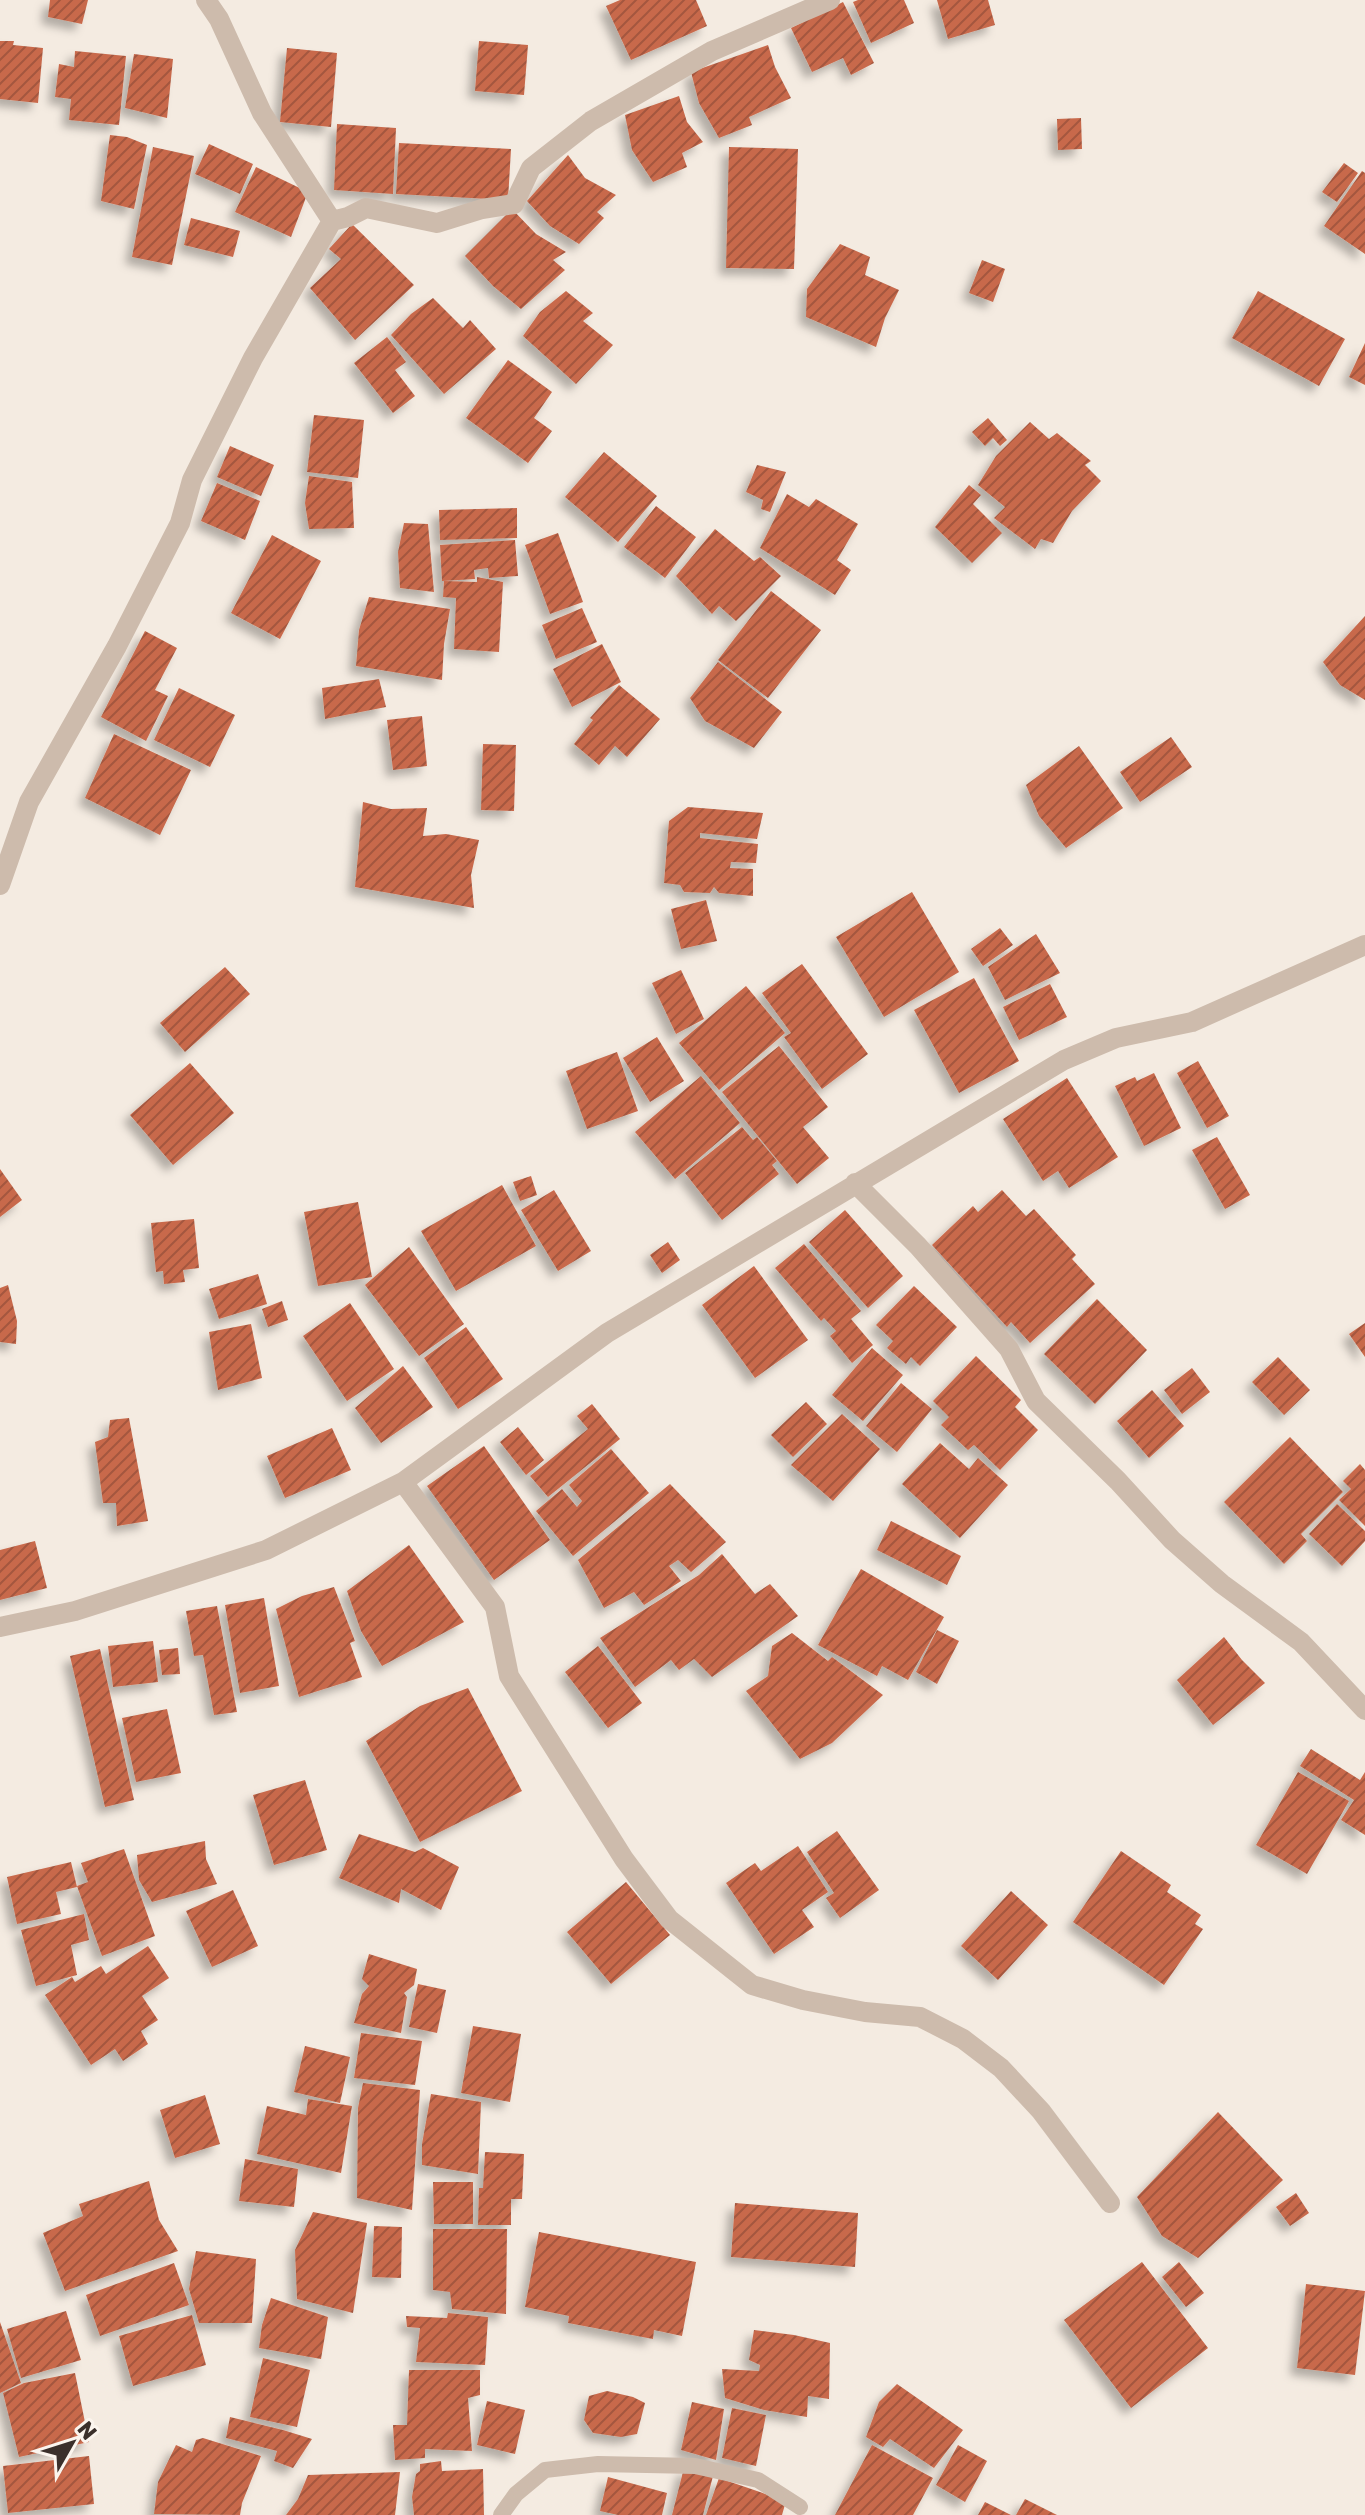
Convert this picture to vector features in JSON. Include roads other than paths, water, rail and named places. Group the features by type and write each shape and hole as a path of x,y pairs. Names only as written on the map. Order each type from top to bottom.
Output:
{"street":[{"path":"206,0 219,19 262,113 332,221"},
{"path":"0,885 29,802 117,646 180,523 192,480 253,358 332,221 366,208 437,223 482,209 514,204 531,168 591,121 712,51 830,0"},
{"path":"0,1627 75,1611 266,1550 403,1482 607,1333 1064,1060 1116,1038 1192,1022 1365,945"},
{"path":"855,1183 918,1246 1009,1349 1036,1401 1118,1481 1172,1540 1222,1584 1301,1642 1365,1710"},
{"path":"403,1482 495,1607 509,1676 624,1859 669,1919 752,1985 803,2000 865,2012 920,2017 963,2039 1001,2068 1041,2111 1110,2203"}],"lane":[{"path":"501,2515 516,2494 545,2470 598,2464 695,2466 758,2480 800,2507"}]}
